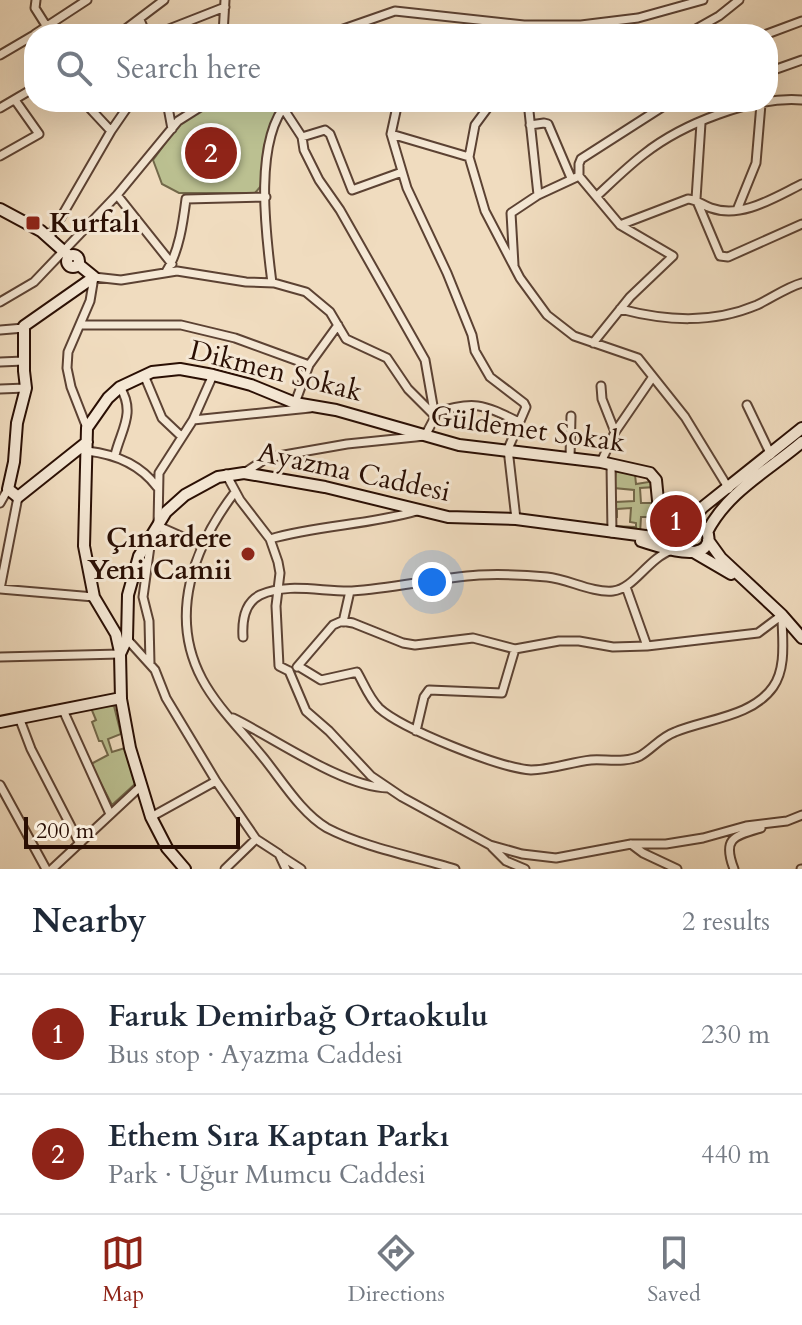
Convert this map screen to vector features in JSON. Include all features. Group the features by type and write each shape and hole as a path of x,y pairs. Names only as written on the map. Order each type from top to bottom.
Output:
{"street":[{"path":"36,0 35,8 45,24"},
{"path":"134,24 164,0"},
{"path":"389,0 395,11"},
{"path":"593,24 638,18 703,0"},
{"path":"705,24 739,0"},
{"path":"51,24 85,1"},
{"path":"179,24 225,4 224,24"},
{"path":"358,24 395,11 515,24"},
{"path":"140,20 142,24"},
{"path":"778,30 802,21"},
{"path":"0,55 24,40"},
{"path":"778,68 802,60"},
{"path":"0,108 24,94"},
{"path":"0,156 39,134 15,100"},
{"path":"778,102 802,100"},
{"path":"93,112 111,131"},
{"path":"49,238 124,112"},
{"path":"169,112 172,129"},
{"path":"0,302 34,282 66,254 178,121 192,112"},
{"path":"272,283 266,197 271,134 282,112"},
{"path":"290,112 319,180 340,210 425,360 434,414 425,436"},
{"path":"396,112 391,134 402,172 424,229 464,315 478,358 501,389 526,407 508,449 516,519"},
{"path":"485,112 475,125 469,157 485,211 514,267 547,315 574,336 638,358 685,417 731,491"},
{"path":"529,112 538,195"},
{"path":"514,267 511,213 538,195 575,177 581,159 655,112"},
{"path":"597,196 659,144 725,112"},
{"path":"737,210 756,163 760,112"},
{"path":"701,123 696,199 720,256 728,257 802,224"},
{"path":"530,125 548,124 575,177 597,196 620,225 673,256 620,309 593,343"},
{"path":"302,137 325,130 330,134 352,190 402,172"},
{"path":"391,134 469,157"},
{"path":"620,225 674,203 696,199 711,208 737,210 802,184"},
{"path":"117,195 172,264"},
{"path":"166,272 172,264 186,199 266,197"},
{"path":"3,215 41,231 66,254 69,265 78,264 94,277 121,280 177,271 272,283 306,292 330,312 346,339 387,358 408,389 434,414"},
{"path":"0,657 120,654 116,634 94,597 84,546 87,428 67,368 68,352 90,301 94,277"},
{"path":"0,503 8,489 17,423 26,388 24,328 94,277"},
{"path":"620,309 686,320 705,319 755,306 802,283"},
{"path":"80,325 181,325 235,338 309,365"},
{"path":"295,403 309,365 338,325"},
{"path":"0,330 24,328"},
{"path":"0,362 24,361"},
{"name":"Dikmen Sokak","path":"87,428 120,387 144,375 180,369 251,385 295,403 425,436"},
{"path":"144,375 162,418 181,436"},
{"path":"150,664 149,621 143,597 155,530 159,473 193,420 213,375"},
{"path":"652,378 615,432 606,463 612,533 674,549 702,550 731,491 770,453 802,428"},
{"path":"601,386 602,399 615,432"},
{"path":"115,455 129,410 120,387"},
{"path":"0,389 26,388"},
{"path":"434,414 460,405 474,404 519,422"},
{"path":"747,405 777,464"},
{"path":"193,420 315,407"},
{"path":"570,458 571,416"},
{"name":"Güldemet Sokak","path":"244,473 267,458 347,444 425,436 459,445 606,463 653,475 660,521 671,531"},
{"path":"743,581 691,552 678,541 686,525 703,507 777,464 802,442"},
{"path":"87,447 115,455 138,469 158,487"},
{"path":"87,447 18,497 0,589 94,597"},
{"name":"Ayazma Caddesi","path":"185,869 167,848 151,817 130,748 121,698 120,654 127,639 128,595 139,556 166,512 181,498 226,474 244,473 325,487 417,511 472,519 516,519 653,537 686,525"},
{"path":"226,474 235,492 270,539 280,573 279,666 283,670 289,671 298,666 333,625 343,622 415,645 473,638 515,649 559,641 613,647 647,646 758,633 782,615"},
{"path":"8,489 18,497"},
{"path":"235,492 201,545 188,588 185,622 202,678 217,701 318,822 345,836 455,869"},
{"path":"270,539 417,511"},
{"path":"686,525 701,525 721,558 801,636"},
{"path":"155,530 201,545"},
{"path":"243,637 243,622 250,603 261,594 278,590 350,591 489,575 560,579 611,591 626,587 655,558 674,549"},
{"path":"626,587 647,646"},
{"path":"343,622 350,591"},
{"path":"298,666 321,680 357,672 377,705 399,723 515,768 534,770 571,762 639,757 657,741 674,732 727,716 759,701 779,677 783,655 782,615"},
{"path":"801,636 802,619"},
{"path":"127,639 150,664 166,698 216,781 256,839 301,869"},
{"path":"416,731 424,697 429,690 502,693 515,649"},
{"path":"289,671 306,711 371,776 490,845 522,854 556,858 631,844 666,844 746,826 787,821"},
{"path":"0,722 121,698"},
{"path":"63,710 110,814"},
{"path":"231,717 341,776 379,788 389,788"},
{"path":"20,720 31,749 80,844"},
{"path":"151,817 216,781"},
{"path":"0,785 46,869"},
{"path":"52,869 142,785"},
{"path":"734,869 728,850 730,842 737,836 802,815"},
{"path":"225,869 256,839"},
{"path":"631,844 677,869"},
{"path":"490,845 506,861 525,869"},
{"path":"279,854 286,869"}],"green space":[{"path":"197,112 278,112 264,146 261,186 255,193 179,193 162,184 153,160 181,122"},
{"path":"616,470 635,474 636,484 649,482 649,478 644,476 649,475 655,487 640,488 641,503 656,503 657,517 641,517 640,534 617,532 614,526 636,527 636,523 630,522 631,508 617,509 617,517 614,517 616,502 634,501 634,490 614,488"},
{"path":"114,706 121,734 108,739 112,752 125,748 135,784 112,805 91,764 108,755 92,722 96,720 91,708"}],"place":[{"name":"Ethem Sıra Kaptan Parkı","path":"211,153"},
{"name":"Kurfalı","path":"33,223"},
{"name":"Faruk Demirbağ Ortaokulu","path":"676,521"},
{"name":"Çınardere Yeni Camii","path":"248,554"}]}
